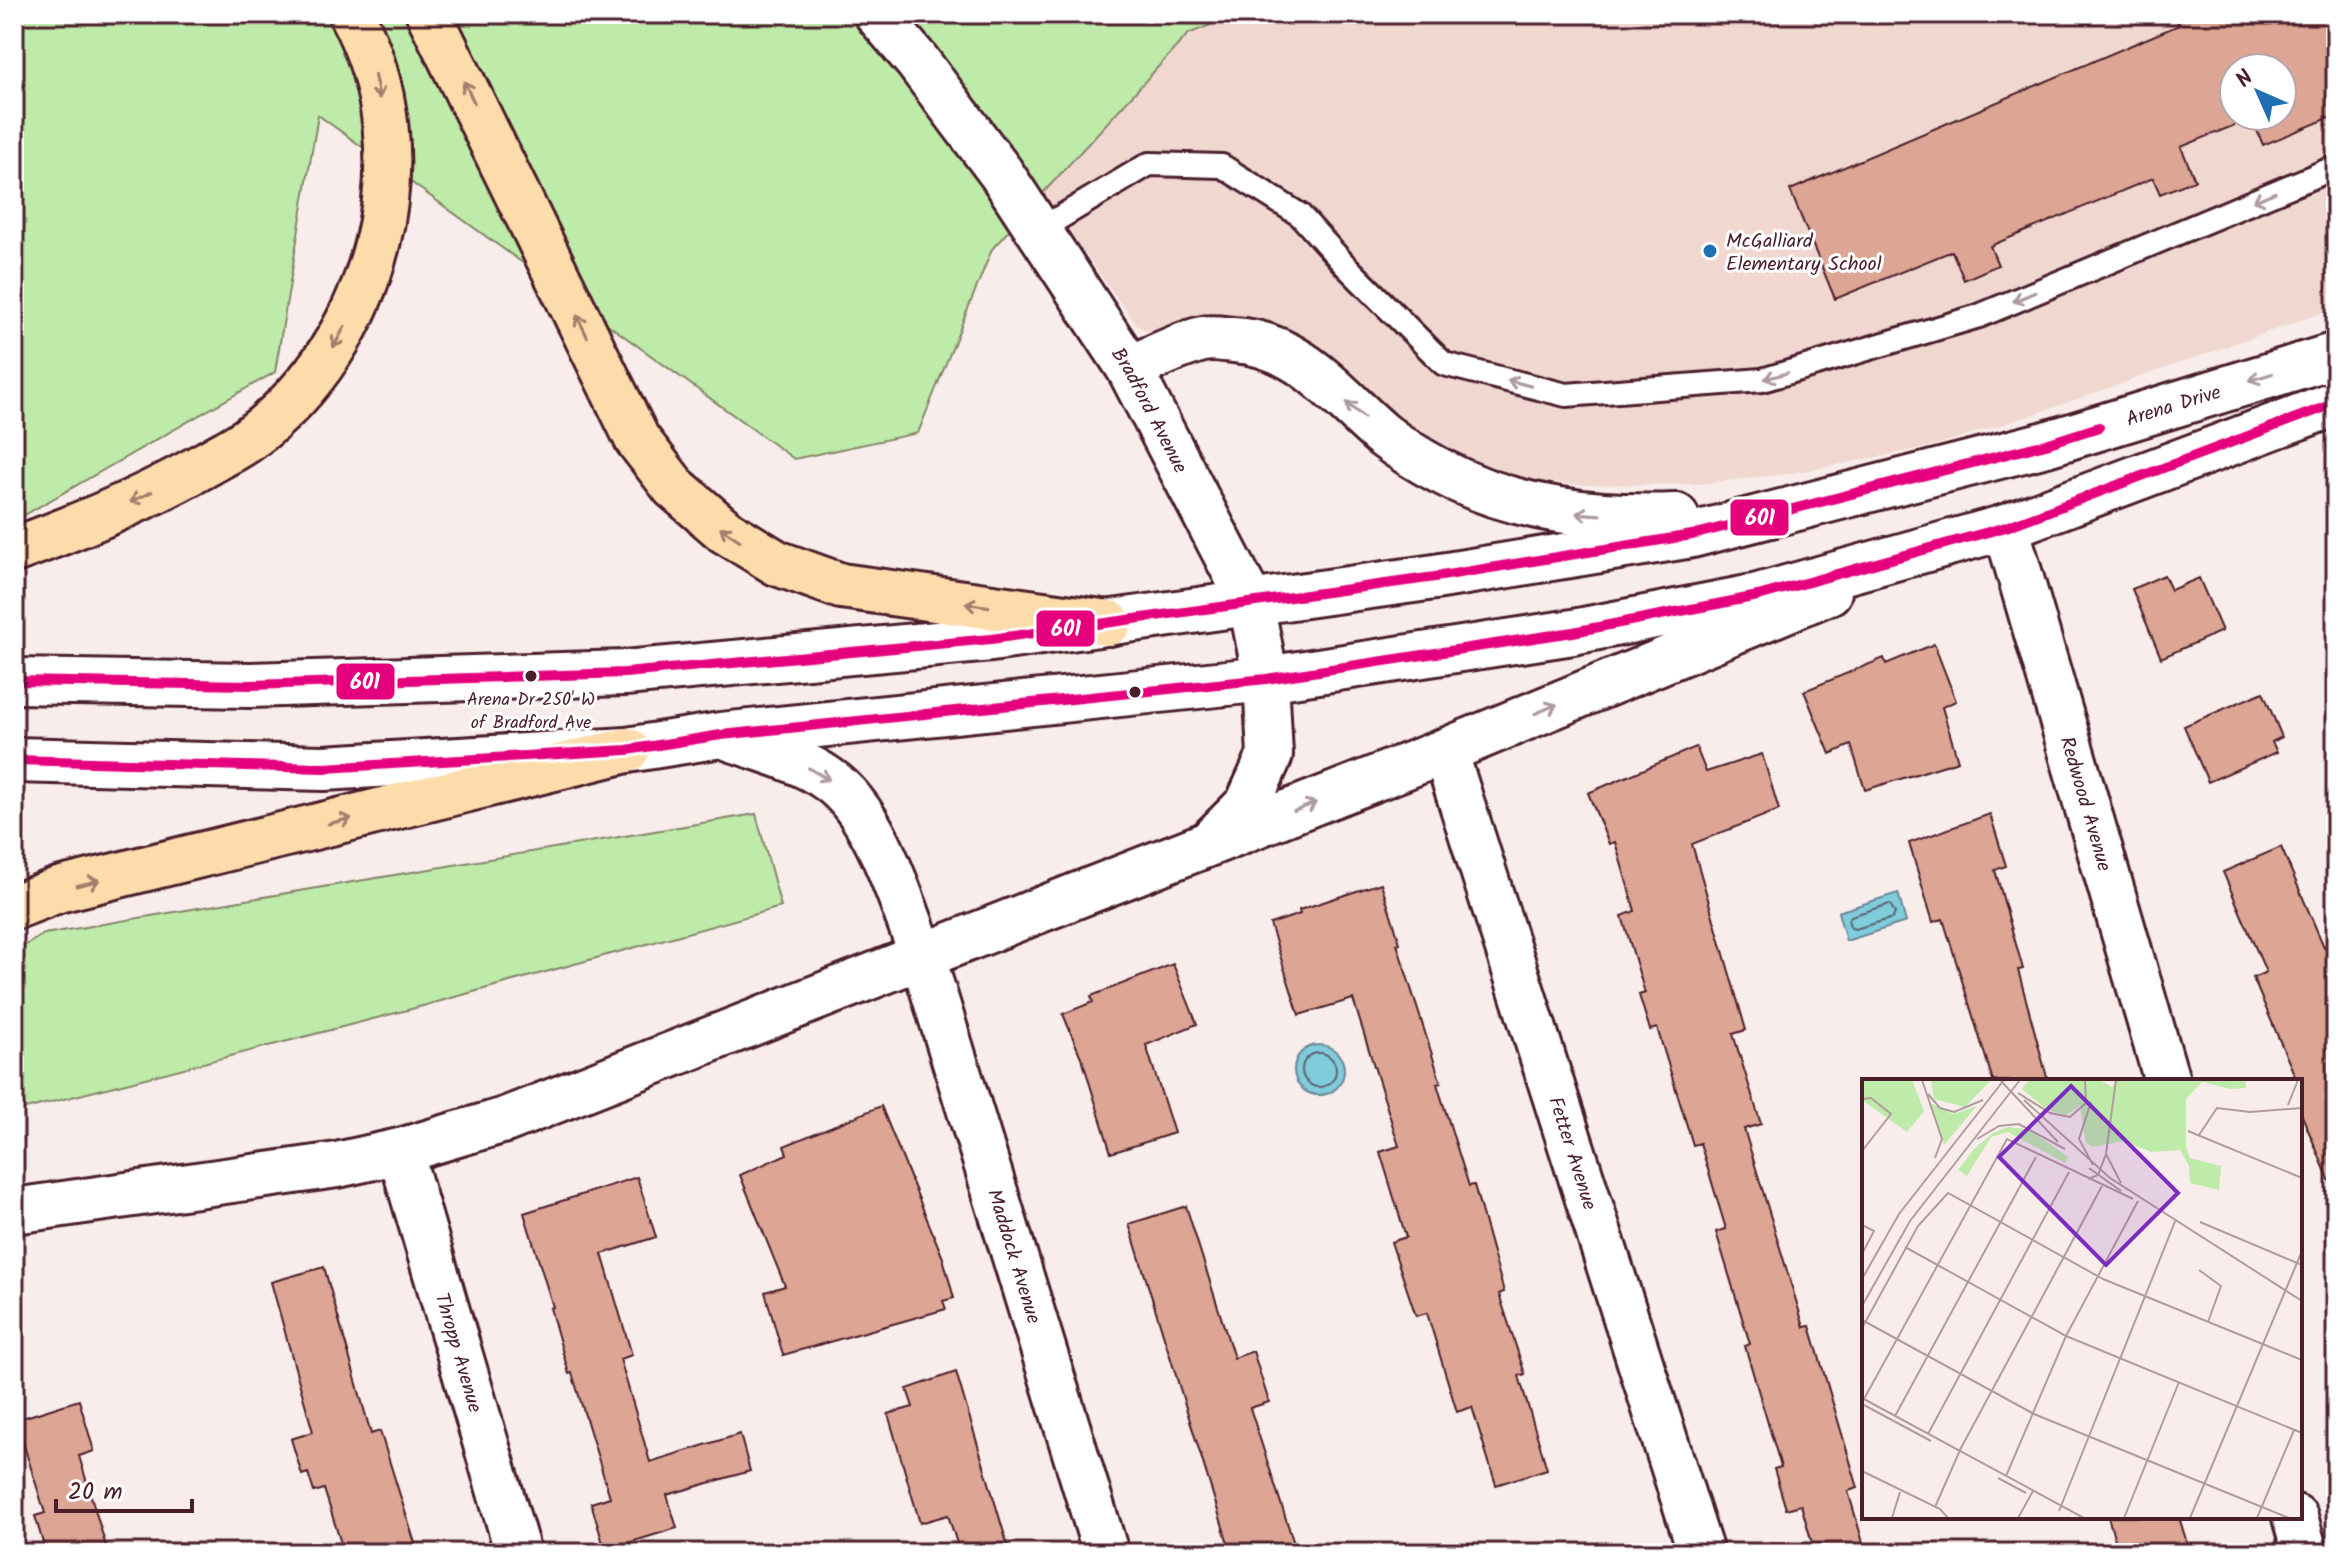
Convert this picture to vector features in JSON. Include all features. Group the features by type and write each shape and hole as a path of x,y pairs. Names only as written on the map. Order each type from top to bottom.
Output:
{"highway":[{"path":"14,550 80,527 180,478 249,439 293,400 330,354 361,298 379,242 387,189 385,124 373,67 351,14"},
{"path":"429,14 637,439 674,487 725,531 777,563 841,586 1109,623"},
{"path":"14,907 58,890 627,750"}],"main road":[{"name":"Bradford Avenue","path":"877,14 917,61 1001,173 1129,368 1251,603 1266,679 1270,755 1248,804 1207,845"},
{"path":"1129,368 1205,338 1242,340 1282,350 1303,363 1386,437 1440,471 1505,498 1566,513 1635,517 1778,513"},
{"name":"Arena Drive","path":"14,681 250,685 625,673 991,639 1109,623 1435,577 1692,535 2046,444 2336,355"},
{"path":"14,760 324,768 627,750 721,735 1266,679 1573,632 1758,596 1925,552 2006,527 2336,403"},
{"name":"Redwood Avenue","path":"2006,527 2166,1079"},
{"path":"14,1211 337,1165 400,1151 505,1120 1445,751 1925,552"},
{"name":"Maddock Avenue","path":"721,735 804,765 830,780 855,805 875,837 923,958 1106,1553"},
{"name":"Fetter Avenue","path":"1445,751 1701,1553"},
{"name":"Thropp Avenue","path":"400,1151 518,1553"},
{"path":"2296,1519 2305,1553"}],"lane":[{"path":"1039,230 1149,164 1222,166 1300,215 1444,364 1566,395 1762,380 1950,325 1979,316 2336,167"}],"shaded area":[{"name":"McGalliard Elementary School","path":"1237,14 2336,14 2336,308 2029,416 1929,447 1794,473 1699,484 1583,485 1535,481 1476,466 1411,438 1324,368 1154,335 1137,325 1041,194 1188,34"}],"green space":[{"path":"14,14 1237,14 1188,34 992,249 918,433 794,459 318,115 275,372 14,521"},
{"path":"756,814 781,907 419,1007 14,1112 14,952 44,934"}],"water":[{"path":"1898,893 1906,922 1846,941 1838,912"},
{"path":"1319,1045 1337,1052 1344,1070 1337,1088 1319,1095 1301,1088 1294,1070 1301,1052"}],"building":[{"path":"2174,14 2336,14 2336,115 2298,131 2298,52 2218,52 2218,132 2181,147 2195,180 2160,194 2153,178 1990,246 1998,265 1964,280 1952,251 1835,299 1790,190 2179,25"},
{"path":"2258,132 2295,132 2263,145"},
{"path":"2164,575 2171,590 2199,578 2222,631 2161,658 2132,589"},
{"path":"1934,644 1956,701 1942,707 1958,761 1865,790 1851,745 1830,754 1804,691 1884,658 1886,664"},
{"path":"2263,692 2282,737 2272,742 2277,752 2208,782 2184,726"},
{"path":"1696,747 1706,772 1762,754 1779,810 1692,844 1746,1030 1733,1034 1761,1124 1744,1129 1804,1327 1810,1326 1858,1488 1848,1491 1866,1553 1815,1553 1801,1505 1786,1509 1774,1469 1781,1467 1745,1346 1750,1344 1716,1232 1726,1229 1700,1143 1693,1145 1657,1028 1650,1030 1639,995 1645,993 1622,916 1635,911 1615,842 1609,844 1588,793"},
{"path":"1990,814 2006,866 1995,870 2023,969 2018,970 2047,1079 1992,1079 1943,919 1933,922 1909,843"},
{"path":"2281,847 2324,947 2336,941 2336,1196 2302,1116 2302,1079 2296,1079 2253,978 2266,972 2223,872"},
{"path":"1381,883 1441,1083 1437,1084 1469,1186 1474,1185 1504,1292 1499,1294 1525,1374 1519,1376 1547,1469 1496,1485 1472,1407 1457,1412 1427,1313 1416,1316 1391,1242 1406,1237 1380,1152 1399,1146 1353,999 1299,1015 1270,924 1300,914 1299,910"},
{"path":"1173,964 1197,1024 1146,1045 1174,1133 1111,1153 1083,1062 1063,1014 1093,1002 1091,996"},
{"path":"881,1106 943,1258 954,1298 943,1301 946,1309 783,1355 765,1292 785,1286 740,1175 787,1154 784,1146"},
{"path":"637,1177 656,1237 602,1254 632,1355 620,1359 650,1462 740,1434 750,1471 667,1495 677,1528 605,1550 591,1503 610,1497 572,1373 569,1374 550,1308 553,1307 524,1213"},
{"path":"1186,1206 1234,1358 1253,1351 1269,1402 1250,1408 1297,1553 1231,1553 1129,1224"},
{"path":"324,1267 371,1434 380,1431 418,1553 344,1553 324,1489 314,1492 308,1473 302,1475 291,1439 313,1432 271,1282"},
{"path":"956,1372 1010,1553 960,1553 948,1515 920,1523 888,1414 913,1407 907,1389"},
{"path":"79,1400 94,1451 79,1456 108,1553 46,1553 35,1516 45,1513 16,1420"},
{"path":"2109,1519 2180,1519 2190,1553 2119,1553"}],"transit line":[{"name":"601","path":"14,760 324,768 627,750 721,735 1266,679 1573,632 1758,596 2006,527 2336,403"},
{"name":"601","path":"14,681 250,685 625,673 991,639 1435,577 1692,535 2046,444 2099,427"}],"place":[{"name":"McGalliard Elementary School","path":"1710,251"},
{"name":"Arena Dr 250' W of Bradford Ave","path":"531,676"}]}
